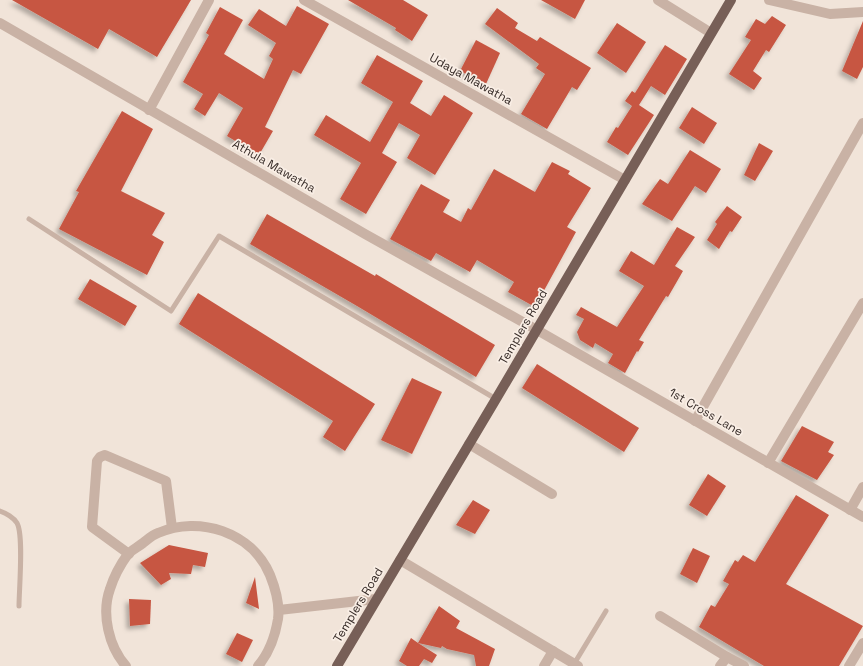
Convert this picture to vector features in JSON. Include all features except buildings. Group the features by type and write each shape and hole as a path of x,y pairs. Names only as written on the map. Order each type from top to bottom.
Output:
{"main road":[{"name":"Templers Road","path":"337,666 731,0"}],"street":[{"path":"149,110 209,0"},
{"name":"Udaya Mawatha","path":"304,0 625,180"},
{"path":"658,0 711,33"},
{"path":"769,0 830,14 863,12"},
{"name":"Athula Mawatha","path":"0,23 372,238 537,330"},
{"path":"695,420 863,124"},
{"path":"768,463 863,303"},
{"name":"1st Cross Lane","path":"537,330 863,518"},
{"path":"469,444 552,494"},
{"path":"129,554 92,527 97,462 100,457 105,455 166,481 172,528"},
{"path":"850,510 863,487"},
{"path":"126,666 121,660 111,640 106,617 108,594 116,573 129,554 156,534 172,528 194,525 216,528 236,537 254,550 267,568 276,588 279,610 276,635 265,658 258,666"},
{"path":"400,560 576,665"},
{"path":"279,610 376,599"},
{"path":"660,616 744,666"},
{"path":"850,666 863,643"},
{"path":"544,666 553,651"},
{"path":"720,666 727,656"}],"lane":[{"path":"28,219 171,311 219,236 496,399"},
{"path":"0,511 6,513 17,523 21,538 19,606"},
{"path":"576,665 606,611"}]}
